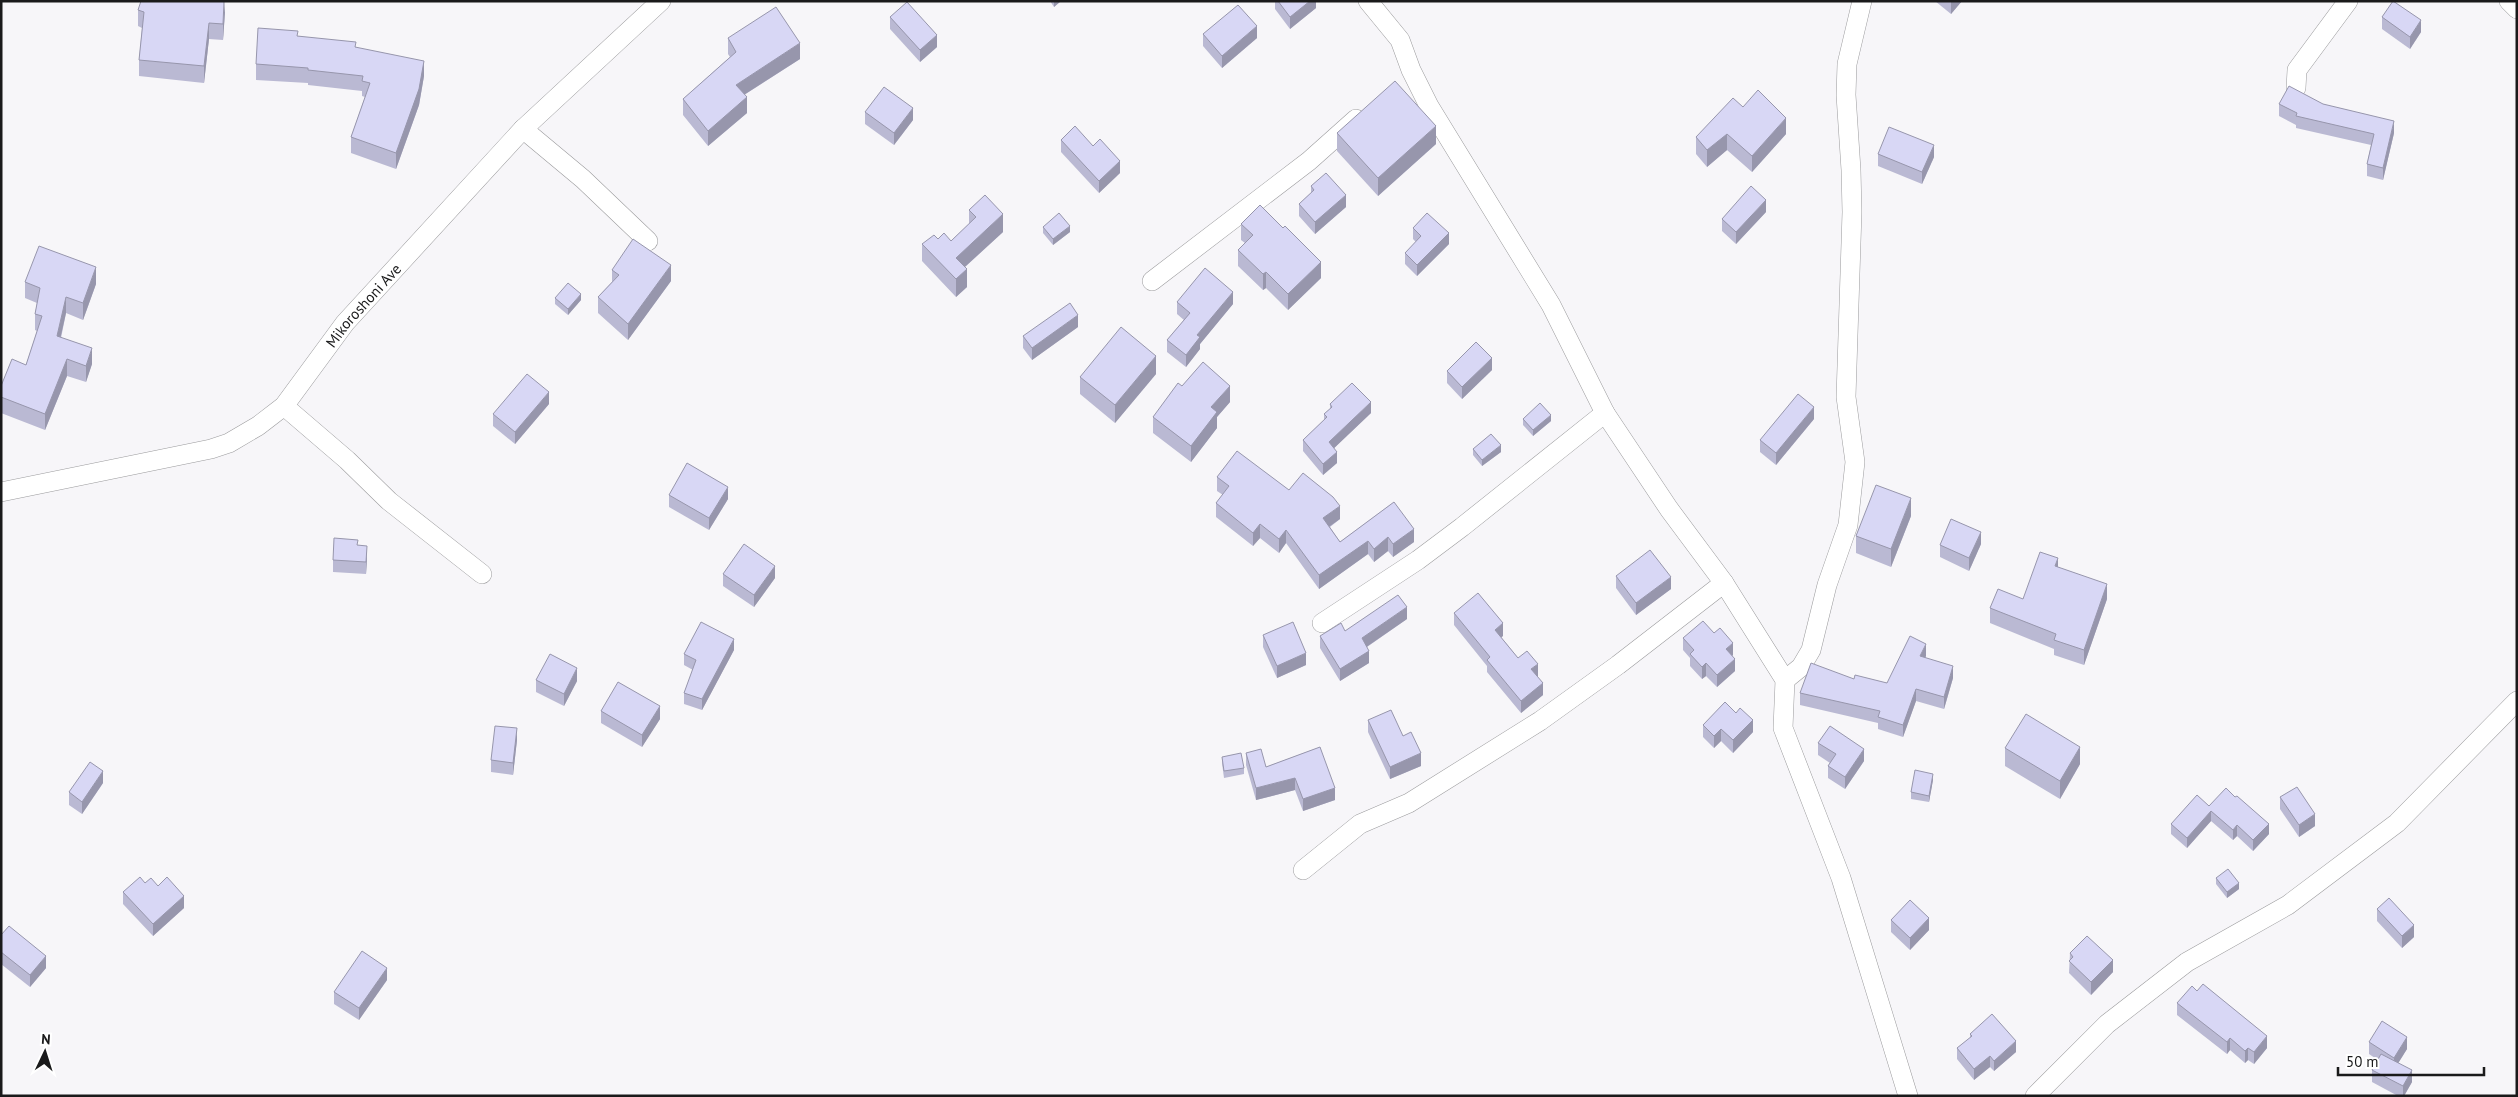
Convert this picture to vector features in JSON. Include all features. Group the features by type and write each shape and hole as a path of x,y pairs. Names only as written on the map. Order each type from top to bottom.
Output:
{"street":[{"name":"Mikoroshoni Ave","path":"1,492 211,449 229,443 258,426 284,406 345,324 523,129 661,1"},
{"path":"1368,1 1400,40 1411,70 1444,131 1551,305 1606,413 1669,508 1724,583 1785,680 1783,728 1841,878 1908,1096"},
{"path":"1785,680 1801,667 1811,650 1827,585 1848,525 1855,462 1846,397 1852,170 1846,95 1848,64 1862,1"},
{"path":"2296,88 2297,70 2348,1"},
{"path":"2510,1 2517,8"},
{"path":"1396,83 1411,70"},
{"path":"1152,281 1309,161 1367,109"},
{"path":"523,129 583,179 648,240"},
{"path":"284,406 347,460 389,501 482,574"},
{"path":"1322,623 1418,560 1606,413"},
{"path":"1303,870 1360,824 1409,803 1540,721 1618,665 1724,583"},
{"path":"2035,1096 2108,1024 2187,962 2288,905 2397,823 2517,701"}],"building":[{"path":"141,1 224,1 223,24 209,23 204,66 139,60 144,12 138,10"},
{"path":"1278,1 1310,1 1290,17"},
{"path":"2393,1 2421,20 2410,37 2382,17"},
{"path":"907,2 937,35 920,50 890,17"},
{"path":"1238,5 1257,26 1222,56 1203,34"},
{"path":"776,7 800,43 736,85 747,97 708,131 683,99 736,52 728,38"},
{"path":"258,28 298,31 297,36 356,42 355,47 424,61 419,89 396,153 351,137 370,83 362,81 363,76 308,70 308,68 256,64"},
{"path":"1395,81 1436,126 1378,178 1337,133"},
{"path":"2289,86 2323,104 2394,121 2383,168 2367,164 2374,134 2296,116 2297,113 2279,104"},
{"path":"884,87 913,108 894,133 865,112"},
{"path":"1758,90 1786,118 1752,156 1727,134 1707,150 1696,137 1733,98 1743,107"},
{"path":"1075,126 1093,146 1100,139 1120,161 1099,181 1061,140"},
{"path":"1889,127 1934,145 1922,172 1878,154"},
{"path":"1326,173 1346,195 1315,222 1299,204 1314,190 1311,186"},
{"path":"1751,186 1766,200 1736,232 1722,219"},
{"path":"985,195 1003,214 956,258 967,269 956,279 922,244 934,235 938,239 944,233 951,241 976,217 969,210"},
{"path":"1260,205 1283,228 1285,226 1321,262 1288,294 1266,272 1263,274 1238,250 1253,235 1241,224"},
{"path":"1059,213 1070,226 1053,239 1043,227"},
{"path":"1427,213 1449,233 1417,265 1405,253 1421,236 1413,228"},
{"path":"633,239 671,265 628,324 598,297 619,275 612,270"},
{"path":"39,246 96,267 83,303 66,297 57,336 92,348 86,366 67,359 45,414 1,397 1,386 12,359 26,365 42,316 35,314 40,288 25,282"},
{"path":"1205,268 1233,292 1197,335 1200,337 1186,355 1167,340 1190,313 1177,302"},
{"path":"568,283 581,294 568,309 555,298"},
{"path":"1070,303 1078,315 1032,348 1023,336"},
{"path":"1121,327 1156,356 1115,405 1080,377"},
{"path":"1476,342 1492,358 1462,387 1447,371"},
{"path":"1203,362 1230,386 1211,407 1217,412 1191,446 1153,417 1178,383 1182,386"},
{"path":"527,374 549,392 515,432 493,414"},
{"path":"1352,383 1371,402 1329,442 1337,452 1323,464 1303,440 1327,417 1324,414 1332,407 1330,404"},
{"path":"1798,394 1814,407 1776,453 1760,440"},
{"path":"1540,403 1551,415 1533,430 1523,419"},
{"path":"1491,434 1501,445 1482,460 1473,449"},
{"path":"1237,451 1289,490 1303,473 1333,497 1340,506 1323,518 1340,542 1394,502 1414,529 1393,544 1388,537 1374,549 1368,541 1319,575 1286,530 1279,539 1260,524 1253,533 1216,503 1229,486 1217,477"},
{"path":"687,463 728,487 709,518 669,495"},
{"path":"1876,485 1911,498 1891,549 1856,536"},
{"path":"1951,519 1981,532 1969,558 1940,545"},
{"path":"334,538 358,540 357,545 367,546 366,562 333,560"},
{"path":"744,544 775,566 754,595 723,574"},
{"path":"1650,550 1671,577 1636,603 1616,576"},
{"path":"2040,552 2058,558 2055,566 2107,584 2084,650 2054,640 2056,634 1990,608 1998,589 2023,599"},
{"path":"1478,593 1503,623 1495,630 1518,658 1527,651 1538,664 1531,669 1543,683 1521,701 1487,660 1490,657 1454,613"},
{"path":"1398,595 1407,607 1362,638 1369,651 1340,669 1320,636 1341,623 1345,631"},
{"path":"1703,621 1714,633 1720,628 1733,643 1726,649 1735,659 1717,675 1706,663 1702,667 1690,654 1694,650 1683,638"},
{"path":"701,622 734,639 702,699 684,693 696,660 684,654"},
{"path":"1293,622 1306,653 1277,666 1263,635"},
{"path":"1910,636 1926,644 1920,656 1953,666 1944,697 1916,689 1903,725 1878,717 1880,711 1800,693 1811,663 1854,679 1855,675 1887,683"},
{"path":"550,654 577,668 564,694 536,680"},
{"path":"618,682 660,706 642,735 601,711"},
{"path":"1725,702 1736,713 1740,708 1753,720 1733,740 1721,729 1714,736 1703,725"},
{"path":"1391,710 1403,736 1411,732 1421,753 1390,767 1368,720"},
{"path":"2026,714 2080,747 2060,781 2005,748"},
{"path":"495,726 517,728 513,763 491,760"},
{"path":"1830,726 1864,749 1845,777 1828,766 1836,754 1818,743"},
{"path":"1320,747 1335,788 1303,799 1295,778 1256,788 1246,753 1261,749 1266,767"},
{"path":"1241,753 1244,768 1224,771 1222,757"},
{"path":"90,762 103,771 82,802 69,792"},
{"path":"1915,770 1933,774 1929,796 1911,792"},
{"path":"2297,787 2315,814 2299,825 2280,797"},
{"path":"2226,788 2269,824 2253,840 2237,825 2233,830 2211,811 2187,838 2171,824 2197,795 2209,806"},
{"path":"2228,869 2239,883 2227,892 2216,878"},
{"path":"140,877 145,883 151,878 158,886 167,877 184,896 153,924 123,892"},
{"path":"2389,898 2414,925 2402,936 2377,909"},
{"path":"1910,900 1929,918 1910,938 1891,920"},
{"path":"9,926 46,956 30,975 1,952 1,935"},
{"path":"2087,936 2113,960 2091,982 2069,961 2073,957 2070,953"},
{"path":"362,951 387,968 359,1008 334,992"},
{"path":"2203,984 2267,1036 2254,1052 2248,1048 2245,1051 2230,1038 2227,1042 2177,1003 2192,986 2197,991"},
{"path":"1992,1014 2016,1041 1994,1061 1990,1056 1974,1069 1957,1048 1972,1036 1970,1034"},
{"path":"2382,1021 2407,1037 2394,1058 2369,1042"},
{"path":"2381,1054 2412,1070 2403,1086 2372,1070"}]}
